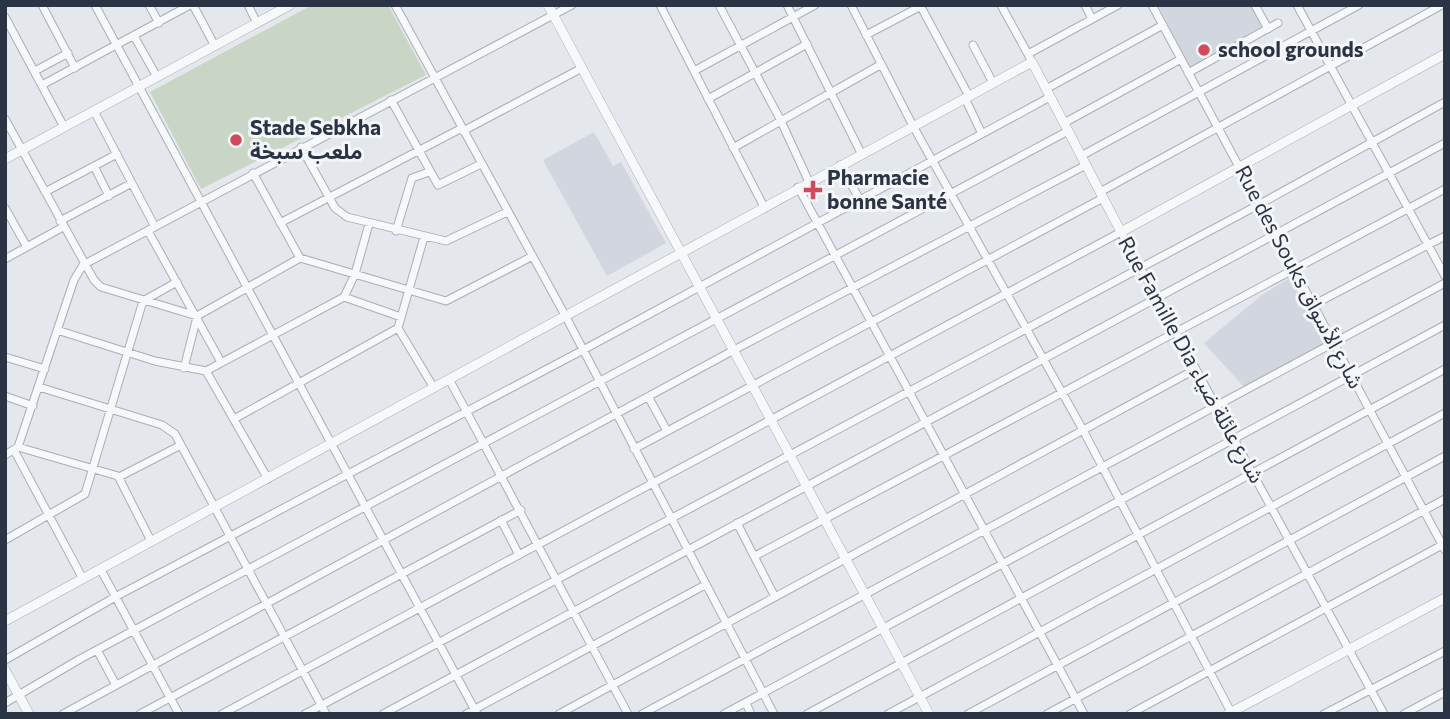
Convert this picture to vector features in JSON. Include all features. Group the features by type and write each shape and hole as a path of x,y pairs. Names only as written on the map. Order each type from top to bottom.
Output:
{"street":[{"path":"42,5 75,68"},
{"path":"95,5 475,711"},
{"path":"42,85 192,5 215,46"},
{"path":"248,5 257,23"},
{"path":"5,159 290,5"},
{"path":"395,5 506,212 566,317 775,714"},
{"path":"548,5 929,714"},
{"path":"5,455 16,448 40,387 74,280 83,265 572,5"},
{"path":"660,5 764,207"},
{"path":"719,5 780,119 810,182"},
{"path":"788,5 861,153"},
{"path":"694,71 815,5"},
{"path":"851,5 932,161 1083,430 1231,713 1445,598"},
{"name":"Rue Famille Dia شارع عائلة ضياء","path":"1001,5 1140,268 1384,714"},
{"path":"1085,5 1092,19"},
{"path":"5,621 993,83 1118,5"},
{"name":"Rue des Souks شارع الأسواق","path":"1152,5 1444,546"},
{"path":"1255,5 1268,29"},
{"path":"1297,5 1445,276"},
{"path":"63,714 503,478 734,350 969,227 1199,92 1359,5"},
{"path":"634,449 987,260 1218,128 1442,5"},
{"path":"152,6 159,23"},
{"path":"866,35 921,6 967,97 982,134"},
{"path":"5,17 7,26 35,71 64,127"},
{"path":"1188,73 1278,23"},
{"path":"5,660 117,596 583,350 982,134 1163,25"},
{"path":"134,36 157,77"},
{"path":"708,100 807,44"},
{"path":"973,45 993,83"},
{"path":"35,71 68,53"},
{"path":"222,714 1121,232 1445,54"},
{"path":"5,703 135,629 599,379 717,321 836,257 1181,59"},
{"path":"733,148 780,119 880,65"},
{"path":"280,223 582,68"},
{"path":"391,100 435,183 442,185 481,164"},
{"path":"305,714 1445,102"},
{"path":"94,111 132,183 177,282 222,362"},
{"path":"5,119 83,265 101,287 197,316 300,258"},
{"path":"383,714 1445,143"},
{"path":"301,147 340,213 369,224 449,240 506,212"},
{"path":"45,192 117,154"},
{"path":"840,165 860,200"},
{"path":"94,166 109,196"},
{"path":"396,231 412,178 429,172"},
{"path":"253,173 300,258 408,291 446,301 531,257"},
{"path":"5,259 132,183"},
{"path":"798,187 1084,714"},
{"path":"755,556 1445,189"},
{"path":"5,208 27,247"},
{"path":"57,330 128,353 206,371 344,297 355,274 369,224"},
{"path":"1314,305 1445,236"},
{"path":"234,419 398,328 424,237"},
{"path":"5,540 85,495 144,301 177,282"},
{"path":"642,714 1445,283"},
{"path":"344,297 401,317"},
{"path":"184,368 197,316"},
{"path":"724,714 1445,325"},
{"path":"398,328 434,388"},
{"path":"5,357 45,369"},
{"path":"559,714 1196,369"},
{"path":"807,714 1445,369"},
{"path":"206,371 268,479"},
{"path":"449,379 540,543 628,714"},
{"path":"40,387 162,425 175,434 326,714"},
{"path":"5,396 33,406"},
{"path":"649,398 667,431"},
{"path":"888,714 1445,413"},
{"path":"119,477 181,445"},
{"path":"16,448 119,477 152,541"},
{"path":"16,448 83,579"},
{"path":"968,714 1445,456"},
{"path":"1047,714 1445,499"},
{"path":"139,714 521,510"},
{"path":"501,520 519,555"},
{"path":"737,523 775,597"},
{"path":"1130,714 1444,546"},
{"path":"101,570 179,714"},
{"path":"466,714 591,644 705,585"},
{"path":"97,650 116,685"},
{"path":"1324,714 1445,651"},
{"path":"5,670 29,714"},
{"path":"1404,714 1445,692"},
{"path":"746,703 751,714"}],"shaded area":[{"name":"school grounds","path":"1158,5 1252,5 1265,29 1190,68"},
{"path":"594,132 613,166 621,162 666,243 607,276 543,160"},
{"path":"1291,277 1326,344 1244,387 1204,343 1262,295"}],"green space":[{"name":"Stade Sebkha ملعب سبخة","path":"312,5 388,5 426,75 201,189 150,92"}],"place":[{"name":"school grounds","path":"1204,50"},
{"name":"Stade Sebkha ملعب سبخة","path":"236,140"},
{"name":"Pharmacie bonne Santé","path":"813,190"}]}
